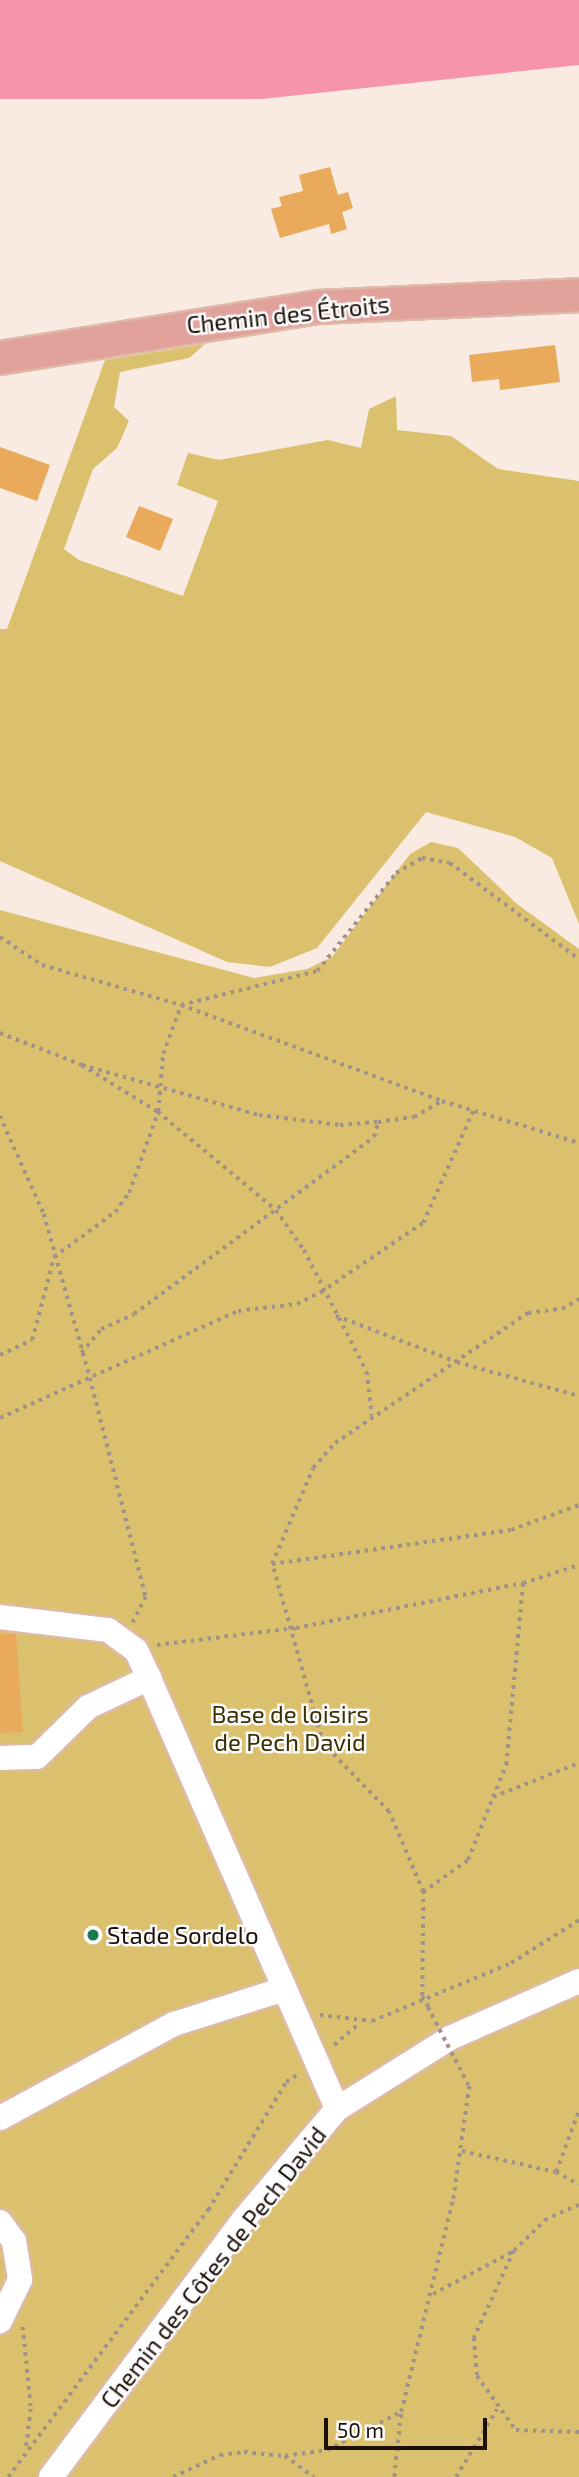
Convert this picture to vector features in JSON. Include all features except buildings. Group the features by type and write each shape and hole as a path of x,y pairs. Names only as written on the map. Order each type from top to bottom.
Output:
{"main road":[{"name":"Chemin des Étroits","path":"0,358 317,307 579,295"}],"street":[{"path":"0,1617 108,1630 136,1650 184,1748 281,1990 313,2063 337,2109"},
{"path":"0,1758 37,1757 88,1707 149,1678"},
{"name":"Chemin des Côtes de Pech David","path":"51,2477 244,2219 337,2109 450,2038 579,1981"},
{"path":"0,2118 174,2024 281,1990"},
{"path":"0,2222 14,2241 20,2280 0,2321"}],"path":[{"path":"181,1006 317,971 396,873 422,858 450,863 579,959"},
{"path":"0,937 42,965 181,1006 442,1101 579,1143"},
{"path":"0,1355 32,1340 54,1257 115,1212 129,1193 158,1112 163,1054 181,1006"},
{"path":"0,1033 82,1065 260,1115 340,1125 414,1117 442,1101"},
{"path":"82,1065 158,1112 276,1210 304,1250 321,1292 367,1372 372,1416"},
{"path":"0,1418 238,1311 297,1304 321,1292 423,1223 473,1111"},
{"path":"0,1116 44,1214 90,1378 146,1597 130,1629 136,1650 285,1625 296,1628 523,1583 579,1565"},
{"path":"81,1353 101,1329 134,1314 374,1137 378,1122"},
{"path":"394,2477 401,2412 433,2294 462,2151 469,2086 422,1996 423,1892 388,1812 323,1744 285,1625 272,1564 313,1468 372,1416 528,1313 562,1309 579,1300"},
{"path":"334,1315 457,1362 579,1396"},
{"path":"272,1564 511,1530 579,1505"},
{"path":"423,1892 468,1860 506,1765 523,1583"},
{"path":"493,1797 579,1763"},
{"path":"8,2477 208,2210 286,2082 360,2023 422,1996 511,1963 579,1920"},
{"path":"293,2017 311,2013 360,2023"},
{"path":"556,2172 579,2110"},
{"path":"462,2151 556,2172 579,2185"},
{"path":"433,2294 514,2251 547,2219 579,2205"},
{"path":"514,2251 474,2338 477,2376 497,2409 516,2430 579,2431"},
{"path":"20,2280 31,2409 26,2450"},
{"path":"456,2477 497,2409"},
{"path":"173,2477 220,2455 285,2456 327,2450 401,2412"},
{"path":"285,2456 314,2477"}],"green space":[{"path":"205,344 189,358 120,372 114,407 129,421 117,448 93,469 64,549 79,560 183,596 218,501 177,485 188,453 219,460 328,440 361,448 369,409 396,396 397,430 451,436 498,469 579,481 579,924 552,858 515,837 426,812 317,948 270,967 227,962 0,861 0,629 7,629 105,360"},
{"name":"Base de loisirs de Pech David","path":"431,842 458,848 517,904 579,949 579,2477 0,2477 0,910 254,978 307,969 332,957 410,854"}],"shaded area":[{"path":"0,0 579,0 579,65 262,99 0,99"}],"place":[{"name":"Stade Sordelo","path":"93,1935"}]}
